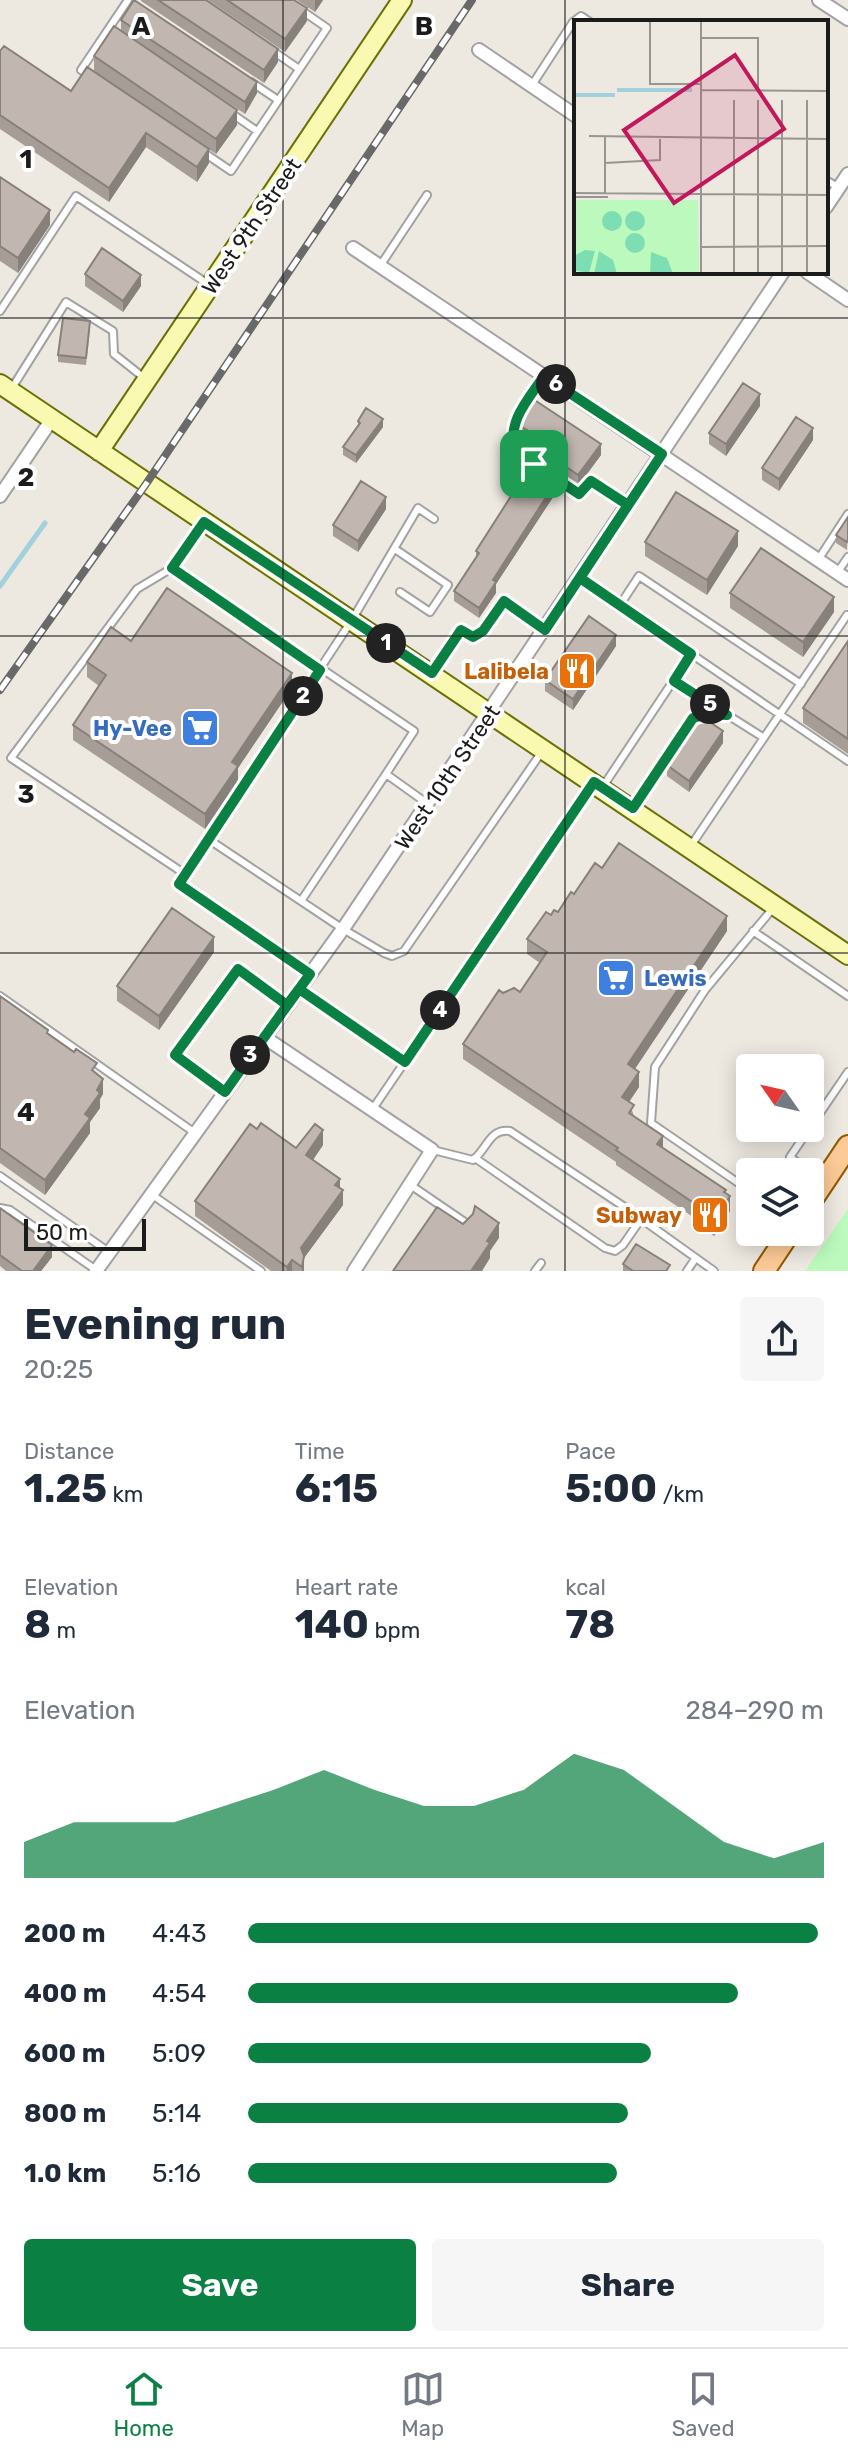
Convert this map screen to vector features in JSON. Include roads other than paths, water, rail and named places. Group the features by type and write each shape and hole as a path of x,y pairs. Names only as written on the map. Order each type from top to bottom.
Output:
{"main road":[{"name":"West 9th Street","path":"99,451 401,0"},
{"path":"3,387 491,712 848,955"},
{"path":"825,1181 848,1146"},
{"path":"764,1271 781,1246"}],"street":[{"path":"819,0 848,19"},
{"path":"479,50 574,115"},
{"path":"828,204 848,174"},
{"path":"353,248 843,576"},
{"name":"West 10th Street","path":"96,1271 343,929 782,274"},
{"path":"810,274 848,300"},
{"path":"0,496 6,476 52,419"},
{"path":"264,1037 432,1150 354,1271"}],"lane":[{"path":"94,79 81,70 128,0 141,8"},
{"path":"193,146 231,171 327,28 296,7"},
{"path":"532,86 574,21"},
{"path":"108,30 121,38"},
{"path":"261,43 299,69"},
{"path":"241,75 278,100"},
{"path":"220,106 257,131"},
{"path":"828,181 839,188"},
{"path":"380,266 427,195"},
{"path":"0,311 3,299 76,196 211,286"},
{"path":"3,387 66,302 113,331 114,354 147,380"},
{"path":"544,376 514,420 515,452 579,494 591,481 628,505"},
{"path":"310,974 179,884 352,620 418,508 434,519"},
{"path":"818,560 848,514"},
{"path":"185,874 11,758 137,589 172,568 204,522"},
{"path":"395,549 448,585 430,612 400,592"},
{"path":"843,576 848,557"},
{"path":"172,568 414,731 301,901"},
{"path":"620,605 639,576 801,684"},
{"path":"580,578 848,761"},
{"path":"432,673 461,630 473,637 483,631 504,601 545,630"},
{"path":"690,847 847,615"},
{"path":"372,1110 691,654"},
{"path":"674,681 764,738"},
{"path":"633,808 693,718 707,714 727,715"},
{"path":"208,839 343,929 392,956 404,951 544,748"},
{"path":"386,774 428,804"},
{"path":"736,1181 651,1123 655,1067 705,990 775,905"},
{"path":"753,931 848,996"},
{"path":"225,1092 175,1055 238,969 287,1005"},
{"path":"299,989 405,1062"},
{"path":"0,996 195,1133"},
{"path":"825,1181 790,1157 848,1072"},
{"path":"432,1150 465,1160 475,1158 494,1133 510,1131 714,1271"},
{"path":"475,1158 605,1248 615,1251 623,1245 641,1219"},
{"path":"0,1176 109,1252"},
{"path":"409,1184 469,1225"},
{"path":"151,1194 261,1271"},
{"path":"0,1208 10,1210 96,1271"},
{"path":"687,1271 695,1259"},
{"path":"535,1271 541,1263"}],"waterway":[{"path":"0,586 45,523"}],"railway":[{"path":"0,690 146,484 472,0"}],"place":[{"name":"Lalibela","path":"577,671"},
{"name":"Hy-Vee","path":"200,728"},
{"name":"Lewis","path":"616,978"},
{"name":"Subway","path":"710,1215"}]}
